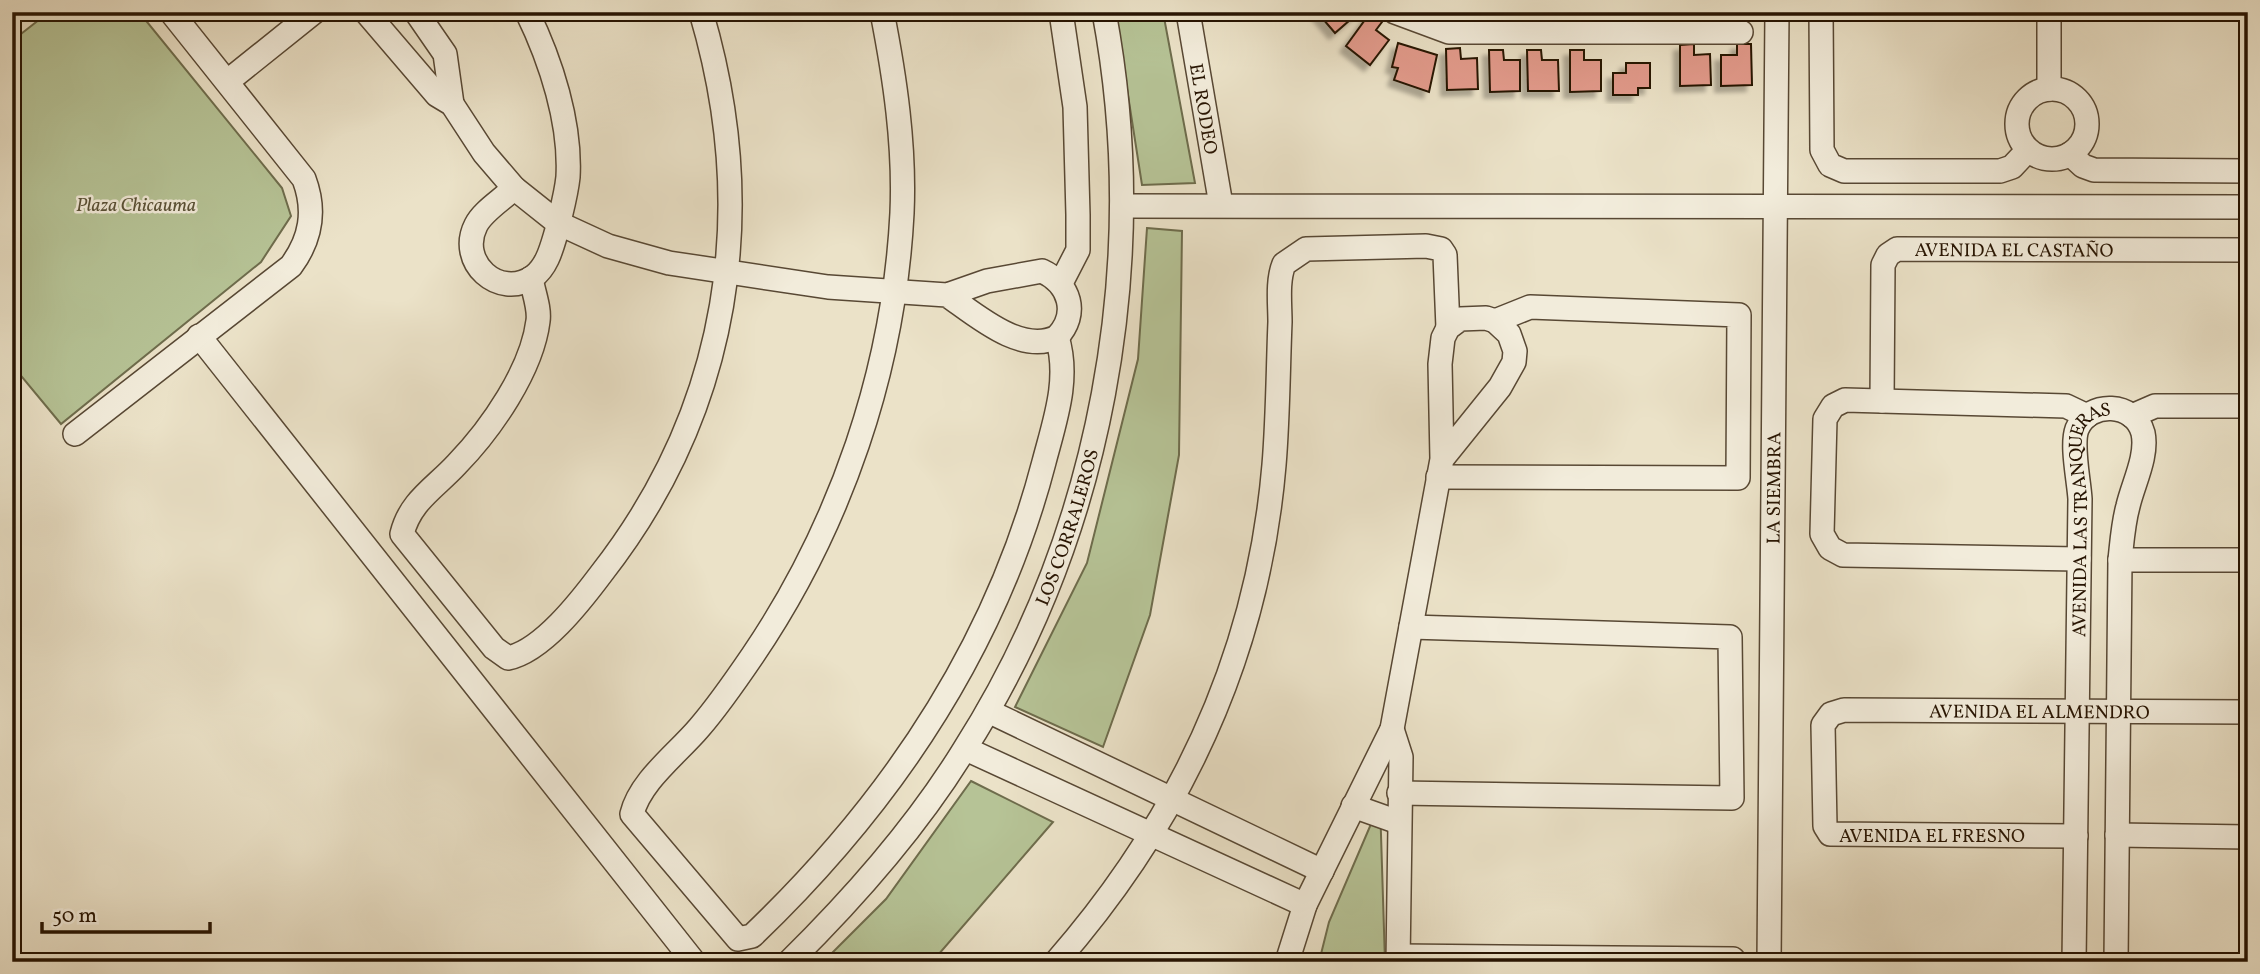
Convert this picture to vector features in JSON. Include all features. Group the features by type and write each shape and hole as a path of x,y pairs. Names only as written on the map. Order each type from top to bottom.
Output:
{"street":[{"path":"75,434 291,266 305,243 311,218 304,179 171,12"},
{"path":"228,81 314,12"},
{"path":"366,12 437,95 452,104"},
{"path":"416,12 445,54 452,104 484,153 514,188 558,223 608,246 669,263 828,287 947,295 987,281 1042,271 1060,283 1066,292 1070,312 1064,330 1057,337 1039,343 1021,340 947,295"},
{"path":"514,188 476,224 471,238 471,253 482,272 499,283 519,284 531,278 548,258 566,192 567,157 553,80 527,12"},
{"path":"531,278 538,319 508,398 476,444 407,514 402,534 494,648 508,658 525,654 592,586 619,552 659,488 698,399 721,315 731,228 728,138 722,94 701,12"},
{"path":"882,12 895,89 902,171 902,212 895,291 865,422 847,473 803,571 771,628 728,691 636,797 632,814 738,939 752,936 841,845 905,761 966,661 1008,570 1041,474 1064,376 1063,357 1057,337"},
{"path":"1060,283 1078,250 1075,107 1061,12"},
{"name":"LOS CORRALEROS","path":"789,962 874,870 966,749 988,711 1051,577 1086,471 1103,392 1115,313 1122,206 1116,94 1104,12"},
{"name":"EL RODEO","path":"1188,12 1221,205"},
{"path":"1395,12 1449,32 1741,32"},
{"name":"LA SIEMBRA","path":"1769,962 1776,12"},
{"path":"1821,12 1822,150 1830,165 1844,171 2000,171 2012,167 2028,150"},
{"path":"2049,12 2049,89"},
{"path":"2049,89 2071,95 2085,114 2084,136 2070,154 2048,159 2028,150 2017,131 2020,108 2037,92 2049,89"},
{"path":"2070,154 2083,166 2094,170 2248,171"},
{"path":"1122,206 1775,204 2248,207"},
{"path":"1056,962 1110,896 1152,837 1173,802 1230,672 1251,605 1269,528 1284,264 1296,253 1306,249 1426,246 1441,249 1445,255 1448,328 1440,352 1440,468 1392,729 1305,905 1287,962"},
{"name":"AVENIDA EL CASTAÑO","path":"1882,401 1883,265 1888,255 1897,249 2248,250"},
{"path":"1440,468 1738,478 1739,315 1530,307 1495,321 1469,317 1460,319 1448,328"},
{"path":"1440,468 1511,369 1513,343 1495,321"},
{"path":"199,336 694,962"},
{"path":"2079,559 1843,555 1830,548 1822,534 1825,419 1833,405 1845,400 2066,406 2087,416"},
{"path":"2132,416 2155,405 2248,406"},
{"name":"AVENIDA LAS TRANQUERAS","path":"2074,962 2079,559 2079,479 2075,439 2079,425 2087,416 2106,408 2132,416 2141,429 2144,451 2126,515 2120,560 2116,962"},
{"path":"2120,560 2248,561"},
{"path":"1399,793 1732,799 1730,636 1411,627"},
{"name":"AVENIDA EL ALMENDRO","path":"1831,713 1844,710 2248,712"},
{"path":"988,711 1173,802 1322,871"},
{"name":"AVENIDA EL FRESNO","path":"1831,713 1823,724 1826,832 2076,836"},
{"path":"1392,729 1401,757 1398,959 1733,958 1733,962"},
{"path":"966,749 1080,799 1152,837 1305,905"},
{"path":"1353,806 1398,822"},
{"path":"2117,835 2248,837"}],"green space":[{"name":"Plaza Chicauma","path":"49,12 139,12 282,188 291,216 261,262 61,424 12,365 12,41"},
{"path":"1115,12 1163,12 1195,183 1142,185"},
{"path":"1147,228 1182,231 1179,455 1150,615 1103,747 1015,707 1087,563 1138,359"},
{"path":"971,781 1053,822 932,962 823,962 886,899"},
{"path":"1380,803 1385,962 1319,962 1329,922"}],"building":[{"path":"1317,12 1358,12 1358,13 1335,33"},
{"path":"1370,13 1382,22 1376,30 1389,40 1370,65 1346,46"},
{"path":"1398,43 1437,55 1429,92 1394,80 1398,68 1392,67"},
{"path":"1694,44 1694,55 1710,54 1711,85 1680,86 1680,45"},
{"path":"1737,44 1751,44 1752,85 1721,86 1721,55 1737,55"},
{"path":"1460,48 1461,59 1477,58 1478,89 1447,90 1446,49"},
{"path":"1489,50 1503,50 1504,60 1520,60 1520,91 1490,92"},
{"path":"1527,50 1541,50 1542,60 1558,60 1559,91 1528,91"},
{"path":"1570,50 1584,50 1584,60 1601,60 1601,91 1570,92"},
{"path":"1626,63 1650,63 1650,88 1638,88 1638,95 1613,95 1613,73 1626,73"}]}
